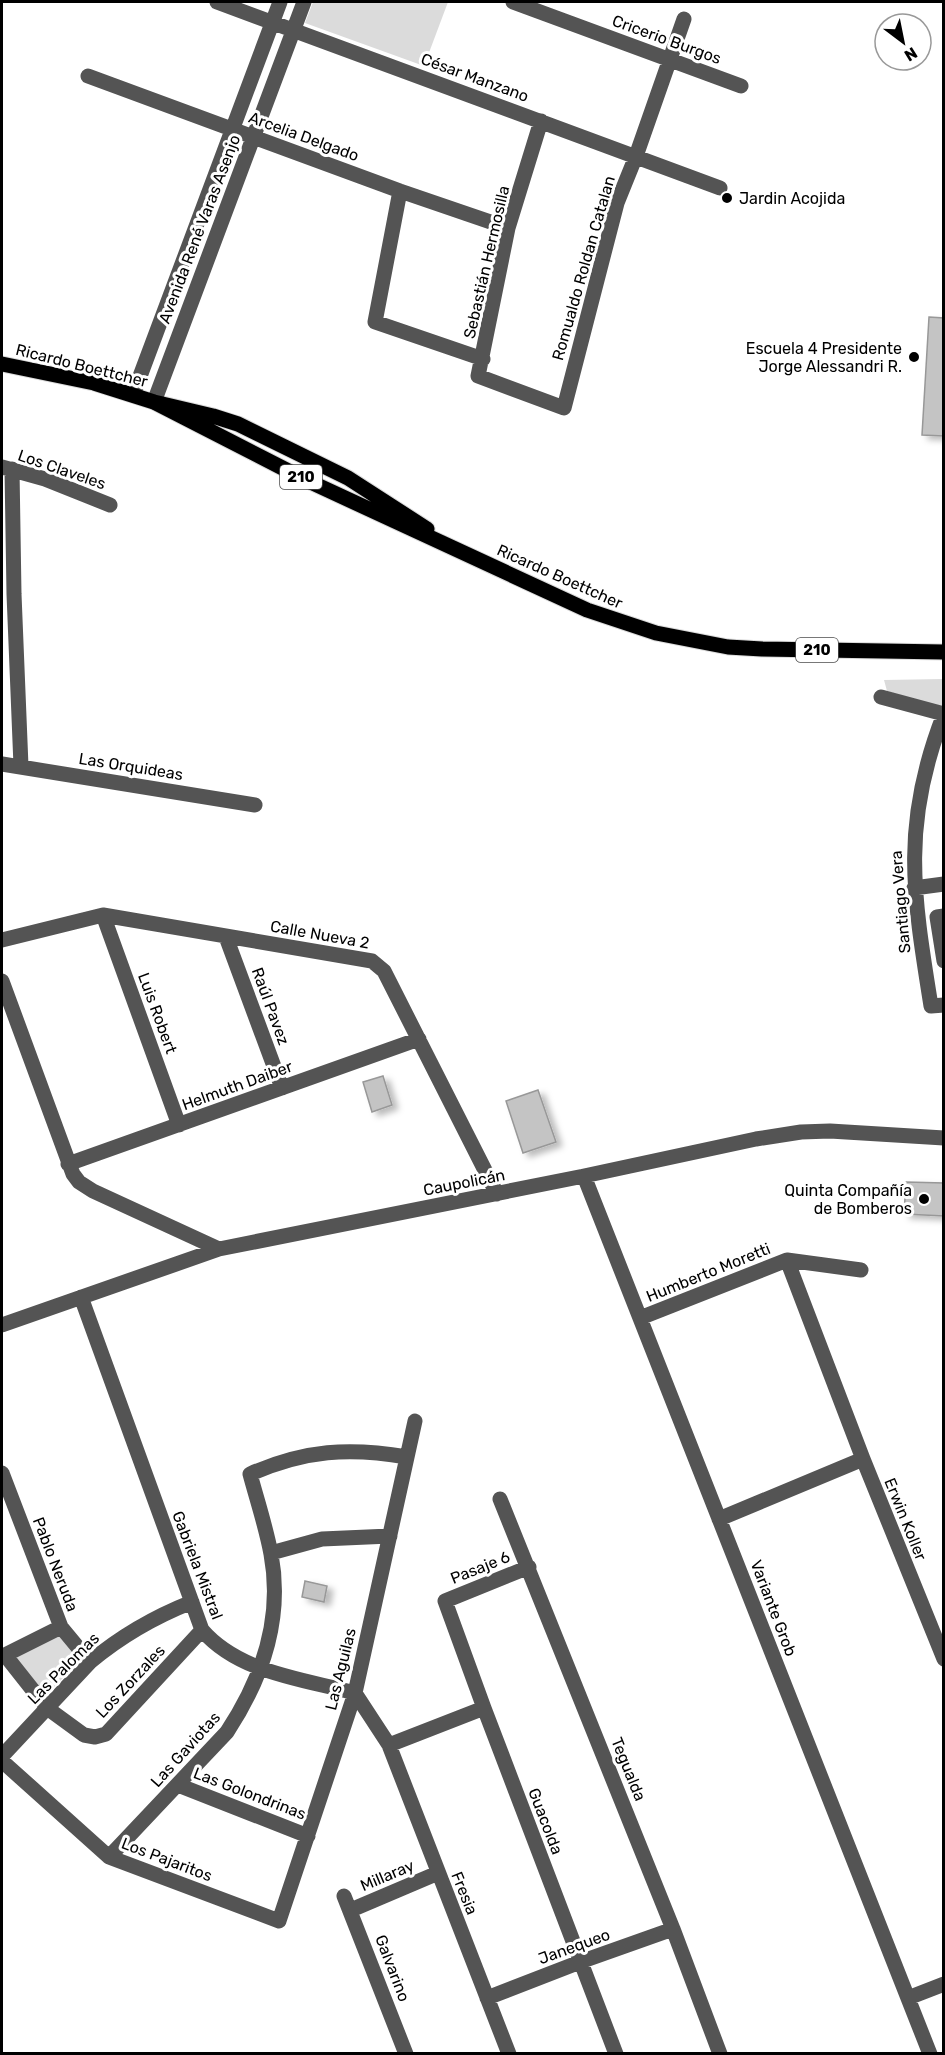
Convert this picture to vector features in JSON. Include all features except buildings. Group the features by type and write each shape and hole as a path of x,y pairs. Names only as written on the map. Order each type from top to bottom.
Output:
{"main road":[{"name":"Ricardo Boettcher","path":"2,364 54,374 213,416 262,435 318,462 368,490 416,520 451,546"},
{"name":"Ricardo Boettcher","path":"154,402 314,483 587,610 621,623 692,641 762,649 944,652"}],"street":[{"name":"César Manzano","path":"217,2 720,188"},
{"name":"Avenida René Varas Asenjo","path":"133,395 280,2"},
{"name":"Avenida René Varas Asenjo","path":"154,402 304,2"},
{"name":"Cricerio Burgos","path":"513,2 741,86"},
{"name":"Romualdo Roldan Catalan","path":"478,376 564,408 617,202 636,156 684,20"},
{"name":"Arcelia Delgado","path":"88,76 400,191 508,228"},
{"name":"Sebastián Hermosilla","path":"478,376 508,228 541,121"},
{"path":"400,191 375,322 483,359"},
{"path":"191,240 212,248"},
{"path":"7,468 21,766"},
{"name":"Los Claveles","path":"7,468 78,491 110,505"},
{"path":"881,697 944,714"},
{"name":"Santiago Vera","path":"944,714 928,756 913,842 917,923 931,1006 944,1005"},
{"name":"Las Orquideas","path":"2,764 255,805"},
{"path":"914,888 944,884"},
{"name":"Calle Nueva 2","path":"2,940 103,915 372,961 384,971 497,1194"},
{"name":"Luis Robert","path":"103,915 179,1125"},
{"path":"940,917 944,961"},
{"name":"Raúl Pavez","path":"226,936 282,1088"},
{"path":"2,981 68,1164 79,1182 93,1191 219,1249"},
{"name":"Helmuth Daiber","path":"68,1164 418,1039"},
{"name":"Caupolicán","path":"2,1325 219,1249 585,1176 756,1139 801,1132 858,1131 944,1138"},
{"name":"Variante Grob","path":"585,1176 930,2054"},
{"name":"Humberto Moretti","path":"640,1318 786,1260 861,1270"},
{"name":"Erwin Koller","path":"786,1260 944,1659"},
{"name":"Gabriela Mistral","path":"81,1297 202,1630 225,1652 248,1664 355,1693"},
{"name":"Las Aguilas","path":"279,1921 355,1693 415,1420"},
{"name":"Las Gaviotas","path":"109,1857 227,1732 244,1705 261,1668 272,1623 274,1600 271,1553 250,1474 289,1459 330,1451 377,1452 407,1457"},
{"path":"719,1519 863,1459"},
{"name":"Pablo Neruda","path":"2,1473 61,1627 90,1662"},
{"name":"Tegualda","path":"500,1499 673,1929 720,2054"},
{"path":"271,1553 322,1539 390,1536"},
{"name":"Pasaje 6","path":"445,1601 529,1567"},
{"name":"Guacolda","path":"445,1601 616,2054"},
{"name":"Las Palomas","path":"2,1756 90,1662 136,1628 192,1602"},
{"name":"Los Zorzales","path":"61,1627 5,1655 47,1708 84,1735 95,1737 106,1734 202,1630"},
{"path":"355,1693 389,1744 484,1708"},
{"name":"Fresia","path":"389,1744 509,2054"},
{"name":"Los Pajaritos","path":"2,1761 109,1857 279,1921"},
{"name":"Las Golondrinas","path":"178,1785 308,1836"},
{"name":"Millaray","path":"351,1910 438,1873"},
{"name":"Galvarino","path":"344,1896 406,2054"},
{"name":"Janequeo","path":"488,1998 673,1929"},
{"path":"908,1998 944,1984"}],"shaded area":[{"path":"313,2 448,2 424,66 305,23"},
{"path":"943,679 943,708 887,691 884,680"},
{"path":"60,1633 81,1660 43,1698 11,1657"}],"place":[{"name":"Jardin Acojida","path":"727,198"},
{"name":"Escuela 4 Presidente Jorge Alessandri R.","path":"914,357"},
{"name":"Quinta Compañía de Bomberos","path":"924,1199"}]}
